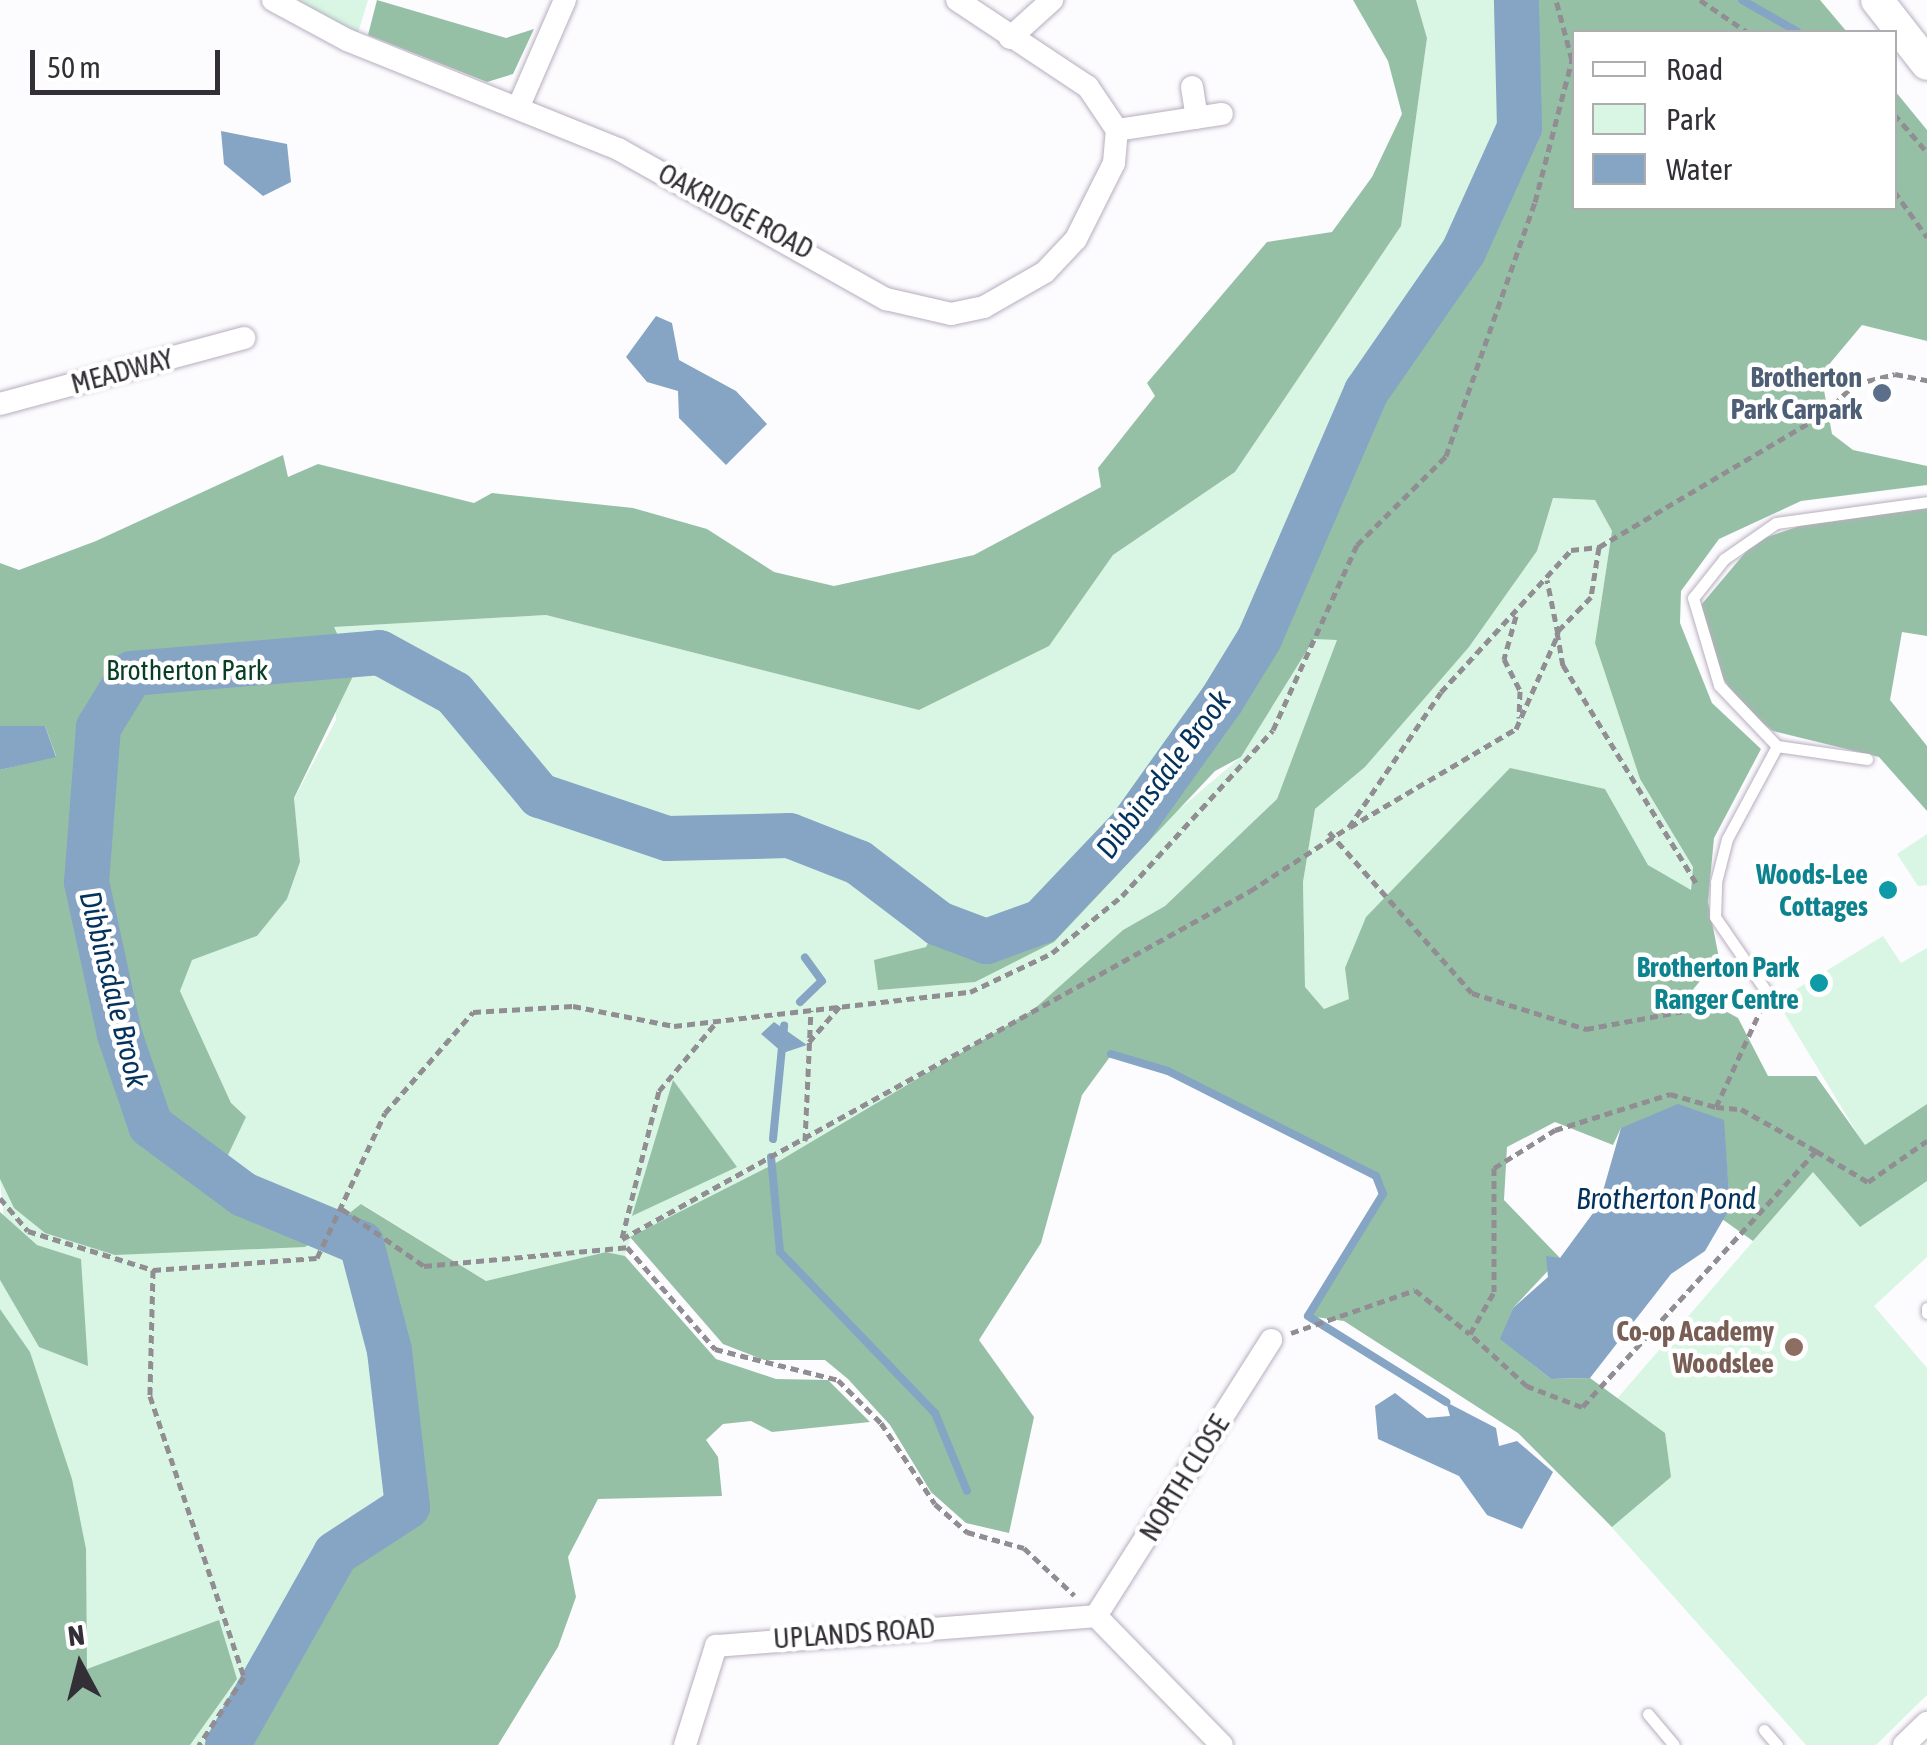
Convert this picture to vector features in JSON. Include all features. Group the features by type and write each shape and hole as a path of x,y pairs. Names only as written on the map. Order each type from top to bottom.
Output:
{"main road":[{"path":"1877,0 1927,64"}],"street":[{"name":"OAKRIDGE ROAD","path":"273,0 347,40 518,108 746,213 886,299 951,314 984,307 1045,272 1076,239 1114,163 1117,130"},
{"path":"518,108 565,0"},
{"path":"956,0 1088,87 1117,130 1222,114"},
{"path":"1010,38 1052,0"},
{"path":"1192,87 1196,118"},
{"name":"MEADWAY","path":"0,404 244,338"},
{"name":"NORTH CLOSE","path":"1096,1616 1271,1340"},
{"path":"1096,1616 1222,1745"},
{"name":"UPLANDS ROAD","path":"685,1745 716,1646 1096,1616"},
{"path":"1904,1745 1927,1722"}],"lane":[{"path":"1868,759 1778,746 1719,686 1693,598 1724,559 1776,523 1927,502"},
{"path":"1768,994 1715,917 1716,882 1726,839 1778,746"},
{"path":"1648,1714 1674,1745"},
{"path":"1764,1730 1777,1745"}],"path":[{"path":"0,1198 28,1231 153,1270 317,1258 385,1113 473,1012 573,1006 674,1026 714,1024 970,992 1052,953 1134,884 1273,730 1357,545 1446,456 1535,202 1572,60 1556,0"},
{"path":"1700,0 1744,30"},
{"path":"1897,117 1927,152"},
{"path":"1897,196 1927,237"},
{"path":"1350,827 1441,692 1571,550 1599,547 1824,414 1856,384 1895,374 1927,380"},
{"path":"622,1239 1250,891 1329,832 1350,827 1516,729 1558,634 1591,597 1599,547"},
{"path":"1547,580 1558,634 1582,705 1605,721 1628,777 1708,902"},
{"path":"1516,729 1520,691 1504,659 1517,613"},
{"path":"1329,832 1472,993 1586,1029 1768,994"},
{"path":"1716,1107 1768,994"},
{"path":"806,1045 840,1006"},
{"path":"805,1141 806,1045 811,1010"},
{"path":"714,1024 660,1091 622,1239 627,1247 716,1349 838,1380 945,1513 966,1532 1024,1548 1096,1616"},
{"path":"1470,1334 1494,1292 1494,1168 1554,1130 1670,1094 1741,1110 1868,1182 1927,1141"},
{"path":"1271,1340 1415,1290 1527,1386 1582,1407 1816,1151"},
{"path":"342,1209 424,1266 627,1247"},
{"path":"153,1270 150,1396 244,1678 199,1745"}],"green space":[{"path":"292,0 368,0 358,33"},
{"path":"377,0 506,38 534,29 513,74 487,82 368,35"},
{"name":"Brotherton Park","path":"1353,0 1416,0 1427,38 1401,226 1235,472 1113,555 1049,646 919,710 546,615 334,627 355,672 294,798 300,862 287,899 257,936 192,960 180,991 231,1103 246,1117 218,1176 329,1229 361,1204 486,1281 606,1252 625,1256 716,1359 776,1379 828,1380 870,1422 772,1432 751,1421 723,1424 706,1440 718,1457 722,1496 598,1499 568,1557 576,1597 558,1647 498,1745 227,1745 335,1553 407,1506 389,1350 361,1243 329,1230 305,1247 115,1255 45,1233 14,1208 0,1179 0,770 56,756 45,726 0,726 0,563 19,570 96,541 283,455 288,477 318,464 474,503 492,493 633,508 707,529 774,572 834,586 974,555 1101,487 1098,468 1155,396 1147,383 1267,242 1332,232 1372,177 1402,114 1388,61"},
{"path":"1416,0 1516,0 1519,127 1463,251 1366,391 1259,638 1131,826 1041,921 986,941 874,960 975,982 1241,757 1314,638 1338,640 1277,799 1165,906 1123,930 1033,1010 774,1164 631,1237 625,1256 606,1252 486,1281 362,1204 330,1230 361,1243 389,1350 407,1506 335,1553 227,1745 190,1745 237,1679 87,1670 84,1610 30,1352 0,1309 0,1280 39,1347 81,1259 37,1245 4,1221 0,1179 14,1208 328,1230 218,1176 231,1103 180,991 191,960 257,936 287,899 300,862 294,799 336,720 333,627 546,615 919,710 1048,646 1113,555 1235,472 1401,226 1427,38"},
{"path":"1516,0 1820,0 1845,30 1572,30 1572,210 1897,210 1897,93 1927,130 1927,341 1862,325 1821,374 1832,434 1853,450 1927,466 1927,485 1801,501 1719,539 1681,591 1680,623 1712,703 1761,749 1714,838 1708,902 1719,958 1691,992 1738,1018 1768,1076 1816,1076 1865,1145 1927,1104 1927,1181 1860,1227 1813,1172 1753,1241 1722,1219 1730,1208 1723,1120 1621,1128 1613,1145 1555,1122 1507,1147 1504,1200 1560,1258 1513,1308 1501,1339 1551,1379 1590,1378 1665,1433 1671,1477 1612,1527 1518,1433 1344,1321 1308,1316 1382,1195 1376,1176 1168,1071 1112,1054 1082,1095 1041,1243 979,1340 1034,1417 1009,1533 966,1523 931,1492 890,1425 848,1379 825,1360 764,1360 723,1344 630,1237 774,1164 1033,1010 1123,930 1165,906 1277,799 1337,640 1314,639 1241,757 1215,771 1054,942 975,982 878,990 874,960 926,947 938,923 986,941 1041,921 1131,826 1221,700 1259,638 1366,391 1463,251 1519,127","holes":["1553,498 1595,500 1612,531 1595,643 1640,779 1693,867 1691,890 1648,865 1605,789 1510,768 1366,917 1345,968 1349,999 1324,1009 1305,987 1303,882 1315,809 1365,767 1469,647 1537,551"]},
{"path":"1553,498 1595,500 1612,531 1595,643 1640,779 1693,867 1690,891 1648,865 1605,789 1408,875 1366,917 1349,999 1324,1009 1305,987 1303,882 1315,809 1365,767 1469,647 1537,551"},
{"path":"1927,508 1927,636 1902,632 1890,700 1927,746 1927,811 1879,757 1773,731 1744,709 1722,677 1701,605 1755,541 1818,520"},
{"path":"1927,834 1927,885 1918,886 1897,854"},
{"path":"1883,936 1901,963 1927,948 1927,1104 1865,1146 1777,1001"},
{"path":"673,1080 737,1167 632,1216"},
{"name":"Co-op Academy Woodslee","path":"1813,1172 1860,1226 1927,1181 1927,1257 1874,1306 1927,1368 1927,1695 1876,1745 1806,1745 1558,1467"},
{"path":"0,1212 37,1245 81,1259 88,1366 39,1347 0,1280"},
{"path":"0,1309 30,1352 72,1479 86,1549 87,1669 219,1620 237,1679 190,1745 0,1745"}],"water":[{"path":"221,131 287,144 291,182 263,196 224,164"},
{"path":"656,316 672,323 679,360 736,391 767,424 726,465 679,418 678,391 647,382 626,357"},
{"path":"0,726 45,726 56,757 0,770"},
{"path":"774,1022 807,1045 783,1053 761,1034"},
{"name":"Brotherton Pond","path":"1678,1104 1724,1120 1730,1208 1705,1251 1671,1274 1590,1378 1551,1379 1500,1339 1513,1308 1548,1277 1546,1256 1560,1258 1599,1205 1621,1128"},
{"path":"1395,1393 1427,1418 1450,1416 1446,1402 1496,1428 1499,1446 1517,1441 1553,1472 1522,1529 1487,1515 1459,1476 1378,1439 1375,1406"}],"waterway":[{"name":"Dibbinsdale Brook","path":"227,1745 335,1553 407,1506 389,1350 361,1243 243,1194 150,1125 119,1034 86,882 98,727 131,673 379,652 454,693 539,795 667,838 789,835 858,862 938,923 986,941 1041,921 1131,826 1221,700 1259,638 1366,391 1463,251 1519,127 1516,0"},
{"path":"1742,0 1794,30"},
{"path":"800,1002 822,981 805,958"},
{"path":"773,1139 784,1026"},
{"path":"1111,1054 1168,1071 1376,1176 1383,1194 1308,1316 1446,1402"},
{"path":"771,1157 780,1252 935,1413 967,1491"}],"place":[{"name":"Brotherton Park Carpark","path":"1882,393"},
{"name":"Woods-Lee Cottages","path":"1888,890"},
{"name":"Brotherton Park Ranger Centre","path":"1819,983"},
{"name":"Co-op Academy Woodslee","path":"1794,1347"}]}
